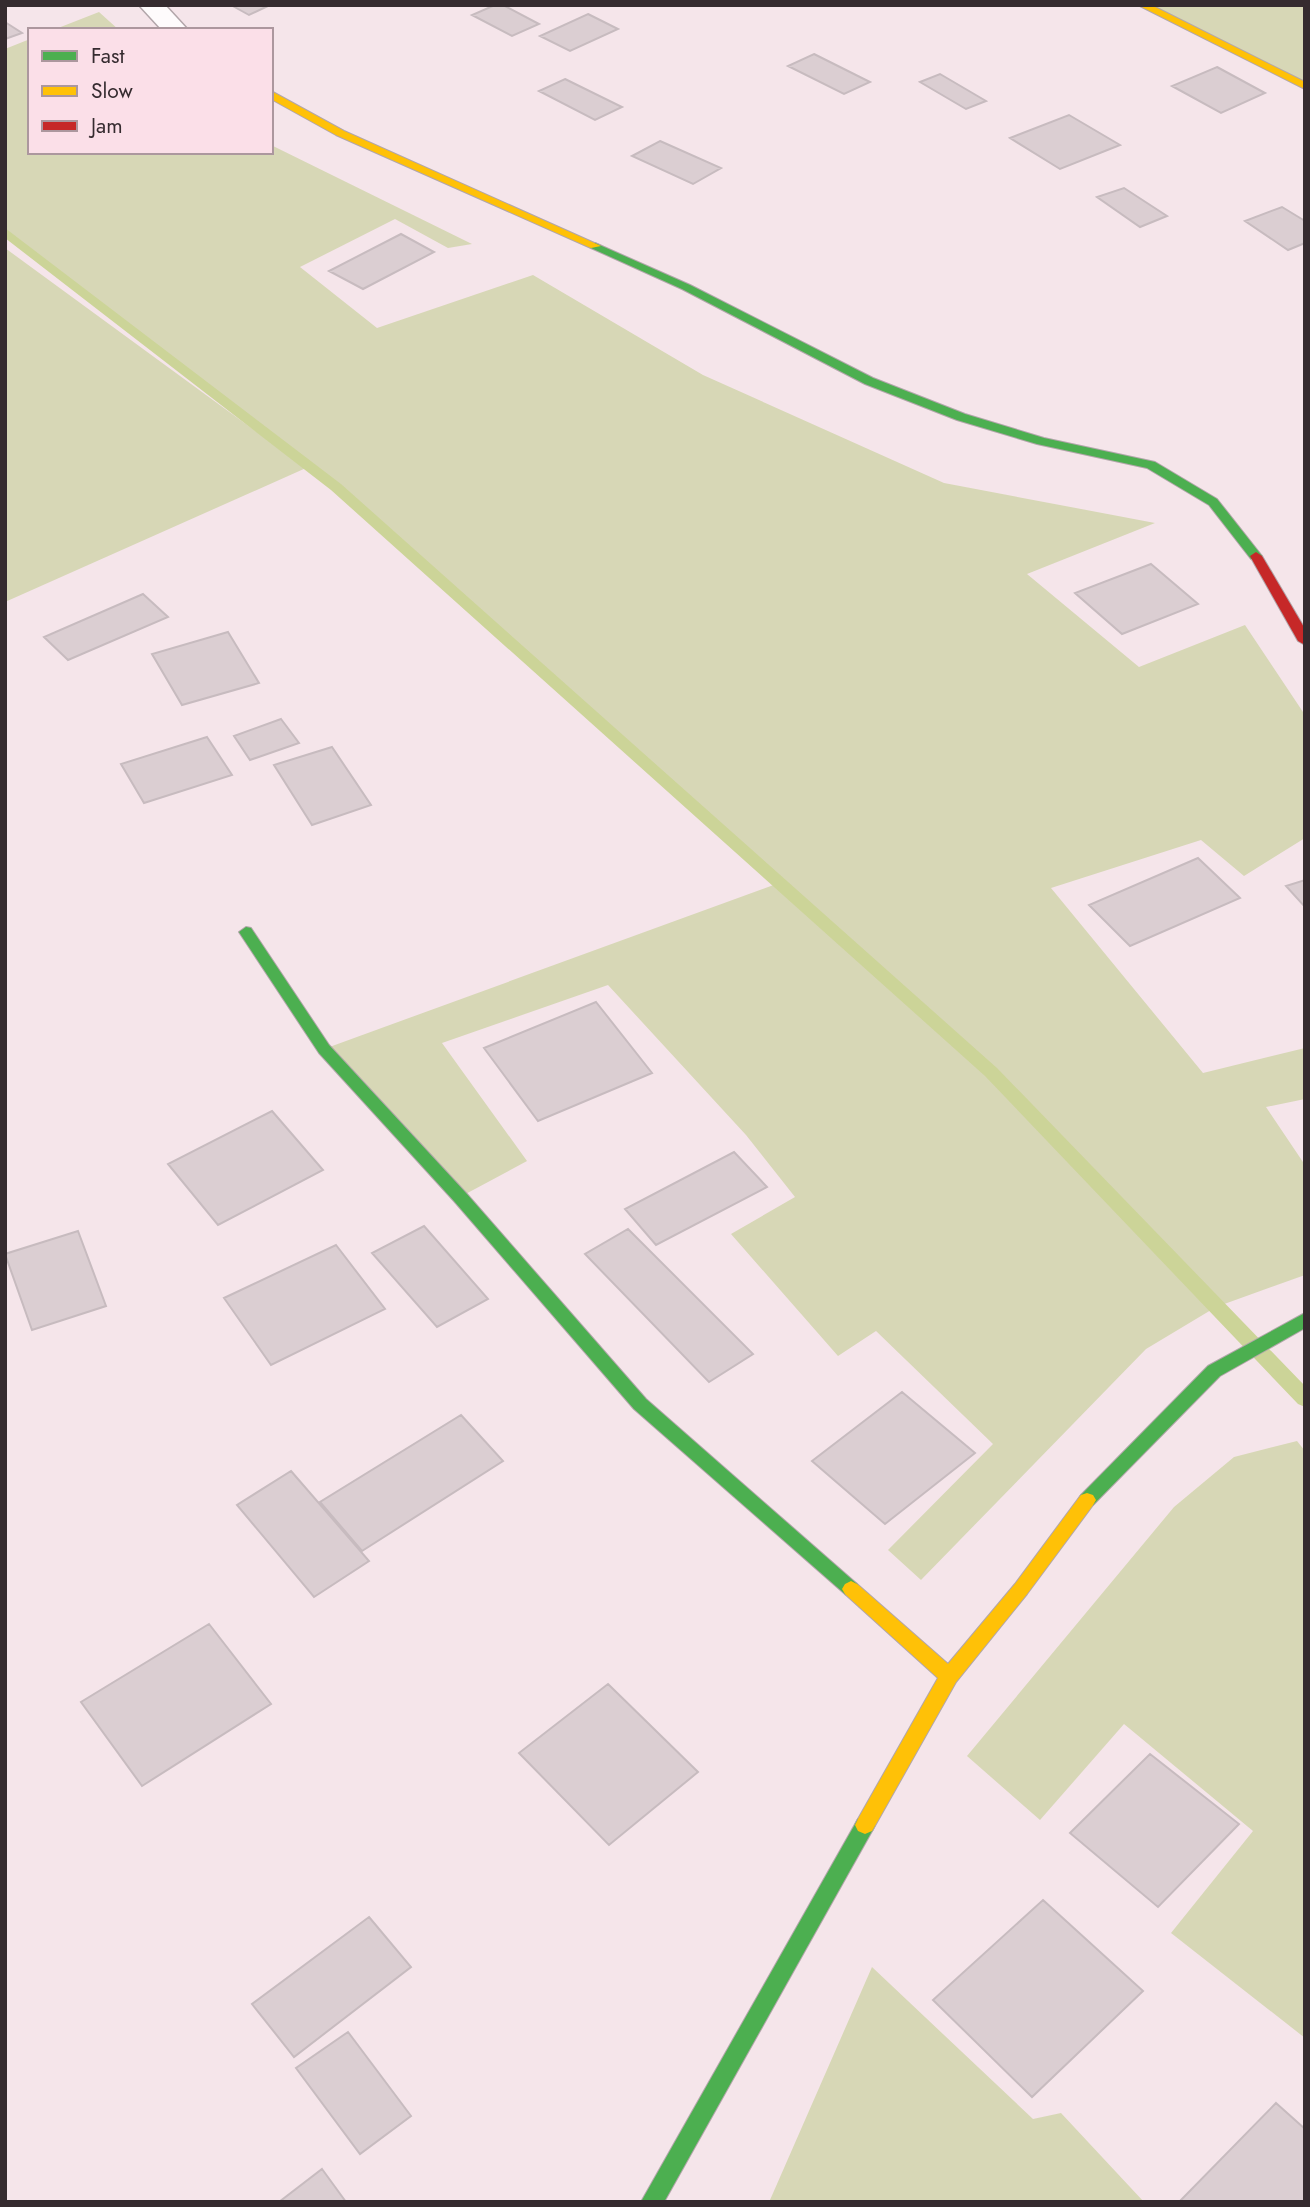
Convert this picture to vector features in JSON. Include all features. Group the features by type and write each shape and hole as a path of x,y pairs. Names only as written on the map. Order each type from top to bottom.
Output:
{"street":[{"path":"151,5 174,28"},
{"path":"1143,5 1305,86"},
{"path":"273,95 340,133 686,287 869,381 961,417 1041,441 1151,465 1213,502 1254,553 1305,641"},
{"path":"246,932 324,1049 460,1197 640,1404 949,1676"},
{"path":"652,2202 949,1676 1020,1589 1087,1499 1214,1371 1300,1321"}],"green space":[{"path":"1143,5 1305,5 1305,86"},
{"path":"99,12 117,28 58,28"},
{"path":"28,40 28,154 273,154 273,146 472,244 448,248 395,219 300,267 377,328 533,275 703,375 944,483 1155,523 1027,574 1139,667 1245,625 1305,715 1305,838 1244,876 1201,840 1051,888 1203,1073 1305,1048 1305,1099 1266,1107 1305,1165 1305,1275 1216,1307 1146,1349 921,1580 888,1550 993,1444 876,1331 838,1356 731,1234 795,1197 746,1135 608,985 442,1043 527,1161 460,1197 324,1049 779,883 336,487 5,232 5,49"},
{"path":"5,248 306,468 5,602"},
{"path":"1297,1441 1305,1451 1305,2038 1171,1933 1253,1831 1124,1724 1040,1820 967,1756 1174,1507 1234,1457"},
{"path":"872,1967 1033,2119 1061,2113 1144,2202 770,2200"}],"building":[{"path":"231,5 270,5 249,15"},
{"path":"495,5 503,5 539,24 512,36 472,15"},
{"path":"588,14 618,29 570,51 540,36"},
{"path":"5,22 22,33 5,39"},
{"path":"814,54 870,82 844,94 788,66"},
{"path":"1217,67 1265,93 1221,113 1172,86"},
{"path":"940,74 986,101 966,109 920,82"},
{"path":"565,79 622,107 595,120 539,91"},
{"path":"1069,115 1120,145 1060,169 1010,138"},
{"path":"660,141 721,168 693,184 632,156"},
{"path":"1124,188 1167,216 1140,227 1097,197"},
{"path":"1282,207 1305,221 1305,243 1288,250 1245,221"},
{"path":"401,234 434,252 363,289 329,271"},
{"path":"1151,564 1198,604 1122,634 1075,593"},
{"path":"143,594 168,617 68,660 44,637"},
{"path":"228,632 259,683 182,705 152,654"},
{"path":"281,719 299,743 250,760 234,736"},
{"path":"207,737 232,775 144,803 121,764"},
{"path":"332,747 371,805 312,825 274,765"},
{"path":"1198,858 1240,898 1130,946 1089,905"},
{"path":"1305,880 1305,907 1286,886"},
{"path":"596,1002 652,1073 538,1121 484,1048"},
{"path":"272,1111 323,1170 218,1225 168,1164"},
{"path":"734,1152 767,1187 656,1245 625,1209"},
{"path":"424,1226 488,1299 437,1327 372,1253"},
{"path":"628,1229 753,1354 709,1382 585,1254"},
{"path":"78,1231 106,1306 32,1330 5,1254"},
{"path":"336,1245 385,1309 271,1365 224,1298"},
{"path":"902,1392 975,1453 885,1524 812,1461"},
{"path":"461,1415 503,1461 362,1551 320,1502"},
{"path":"291,1471 369,1561 314,1597 237,1505"},
{"path":"209,1624 271,1704 142,1786 81,1702"},
{"path":"608,1684 698,1772 609,1845 519,1753"},
{"path":"1150,1754 1239,1824 1158,1907 1070,1833"},
{"path":"1043,1900 1143,1991 1032,2097 933,2000"},
{"path":"369,1917 411,1967 294,2057 252,2004"},
{"path":"348,2032 411,2116 360,2154 296,2068"},
{"path":"1276,2103 1305,2129 1305,2202 1179,2202"},
{"path":"322,2169 346,2202 279,2202"}],"waterway":[{"path":"5,232 336,487 991,1072 1305,1399"}],"traffic: fast":[{"path":"595,246 686,287 869,381 961,417 1041,441 1151,465 1213,502 1256,556"},
{"path":"246,932 324,1049 460,1197 640,1404 851,1589"},
{"path":"1087,1500 1214,1371 1305,1320"},
{"path":"652,2202 865,1825"}],"traffic: slow":[{"path":"1143,5 1305,86"},
{"path":"273,95 340,133 595,246"},
{"path":"865,1825 949,1676 1021,1589 1087,1500"},
{"path":"851,1589 949,1676"}],"traffic: jam":[{"path":"1256,556 1305,641"}]}
